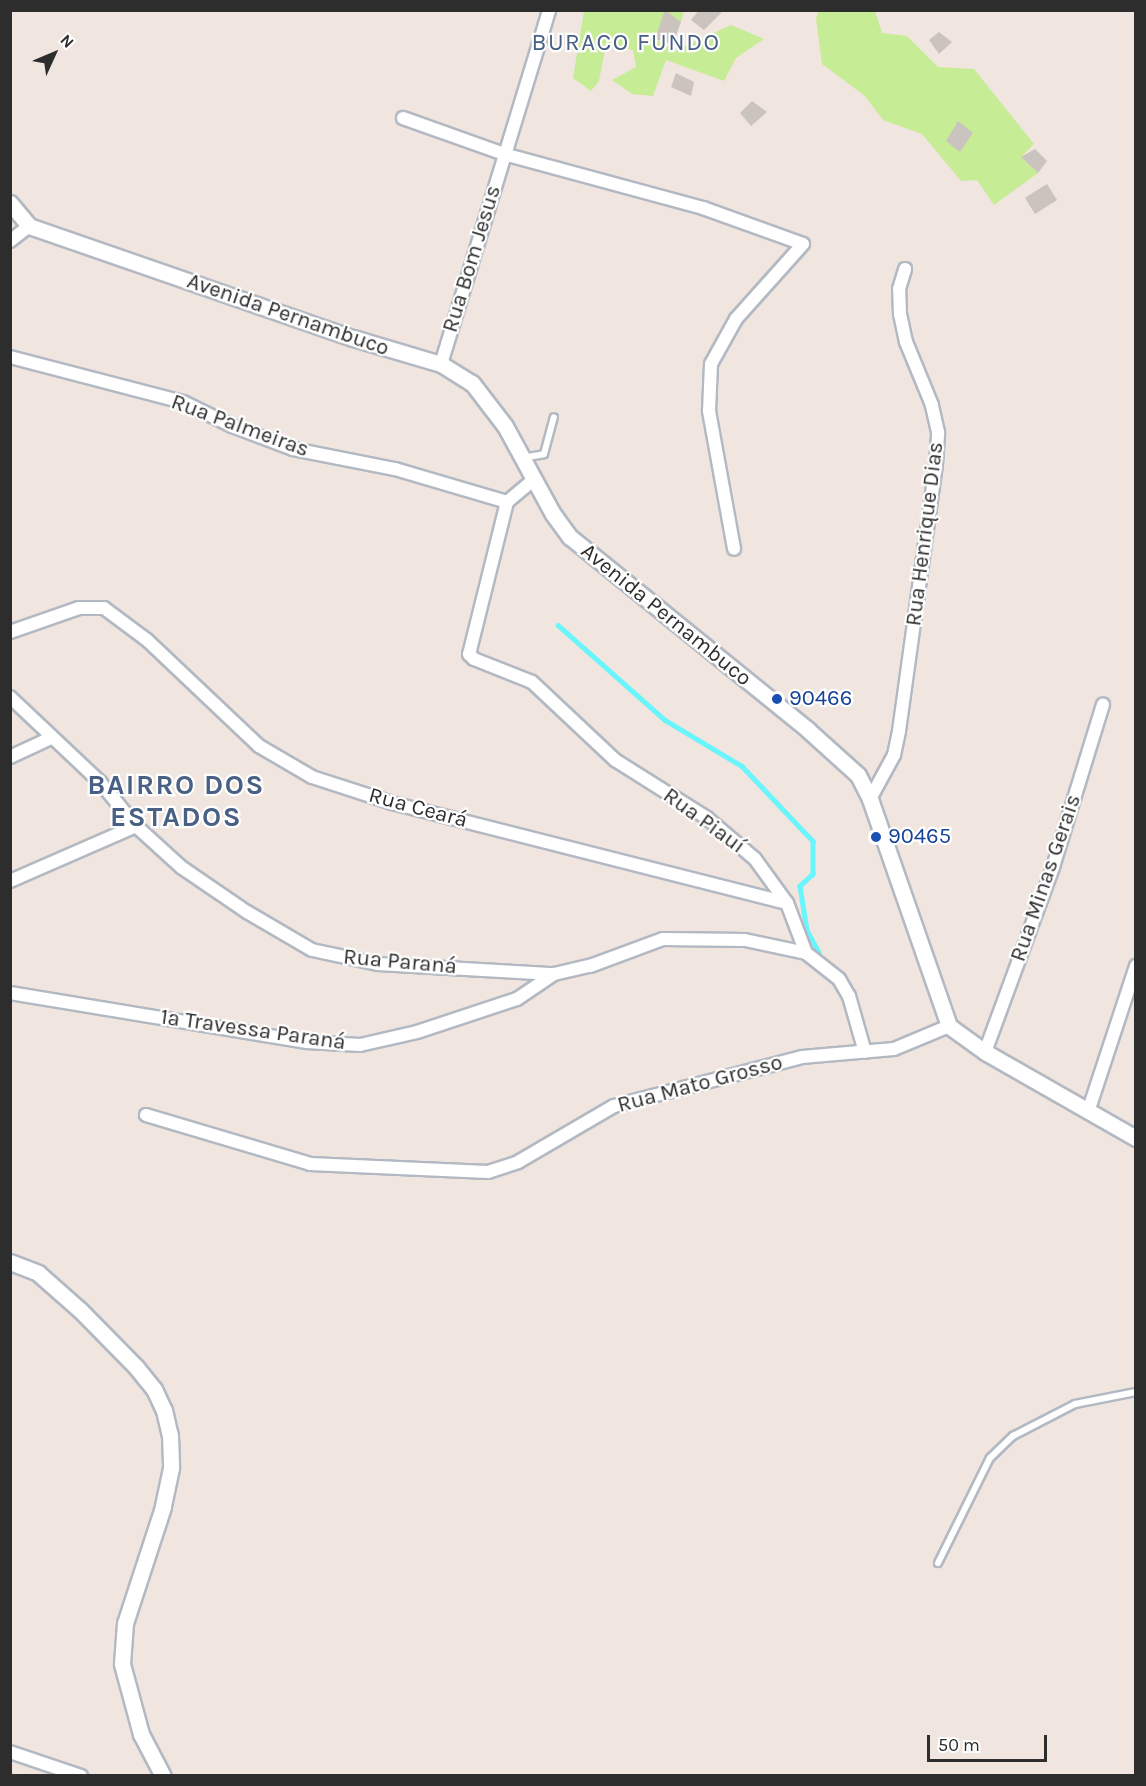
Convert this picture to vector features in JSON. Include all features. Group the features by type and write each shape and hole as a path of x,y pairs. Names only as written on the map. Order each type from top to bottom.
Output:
{"street":[{"name":"Rua Bom Jesus","path":"441,364 549,10"},
{"path":"403,118 504,154 703,208 803,244 736,319 711,364 709,411 734,549"},
{"path":"10,203 29,226 10,241"},
{"name":"Avenida Pernambuco","path":"29,226 353,338 441,364 472,383 487,400 553,514 590,557 837,754 858,775 870,799 949,1026"},
{"name":"Rua Henrique Dias","path":"870,799 888,768 899,731 936,464 938,432 932,405 906,342 900,314 899,289 905,269"},
{"name":"Rua Palmeiras","path":"10,357 183,402 232,426 293,448 395,469 507,502"},
{"path":"507,502 533,480"},
{"name":"Rua Piauí","path":"507,502 469,654 474,659 532,682 615,760 707,818 755,859 787,903 806,952"},
{"name":"Rua Ceará","path":"10,632 79,608 104,608 139,633 259,746 312,777 392,803 787,903"},
{"name":"Rua Paraná","path":"10,697 100,782 136,826 182,867 267,925 312,950 378,964 554,974 590,966 663,939 745,940 806,952"},
{"name":"Rua Minas Gerais","path":"985,1052 1053,867 1103,704"},
{"path":"10,757 51,738"},
{"path":"10,881 136,826"},
{"path":"806,952 828,969 844,987 865,1052"},
{"path":"1088,1112 1136,966"},
{"name":"1ª Travessa Paraná","path":"10,993 307,1042 360,1045 417,1032 517,999 554,974"},
{"path":"949,1026 985,1052 1136,1138"},
{"name":"Rua Mato Grosso","path":"146,1115 310,1164 488,1172 518,1162 614,1106 689,1089 775,1063 865,1052 916,1042 949,1026"},
{"path":"10,1262 38,1273 80,1310 136,1367 154,1389 164,1410 170,1435 171,1468 164,1507 125,1623 122,1664 141,1734 163,1776"},
{"path":"10,1752 76,1775"}],"lane":[{"path":"522,458 544,454 554,417"},
{"path":"938,1563 990,1458 1013,1436 1074,1404 1136,1392"}],"green space":[{"path":"584,11 684,11 681,22 656,39 675,51 731,25 764,39 736,58 724,81 666,60 653,96 632,94 612,80 636,67 633,50 606,44 599,81 591,91 573,78"},
{"path":"819,11 875,11 882,33 907,36 938,67 974,69 1034,144 1021,157 1038,173 994,205 977,180 961,181 922,134 883,120 865,96 822,64 816,18"}],"building":[{"path":"665,10 681,22 673,44 655,39"},
{"path":"699,10 724,10 704,30 691,20"},
{"path":"939,32 952,42 939,54 929,40"},
{"path":"676,73 694,82 691,96 671,87"},
{"path":"752,101 767,112 751,126 740,113"},
{"path":"958,121 973,133 960,152 946,141"},
{"path":"1035,149 1047,161 1038,173 1021,157"},
{"path":"1047,184 1057,200 1035,214 1025,198"}],"waterway":[{"path":"558,625 665,720 742,766 813,841 813,874 800,886 807,930 819,953"}],"place":[{"name":"90466","path":"777,699"},
{"name":"90465","path":"876,837"}],"district":[{"name":"BURACO FUNDO","path":"626,43"},
{"name":"BAIRRO DOS ESTADOS","path":"176,801"}]}
